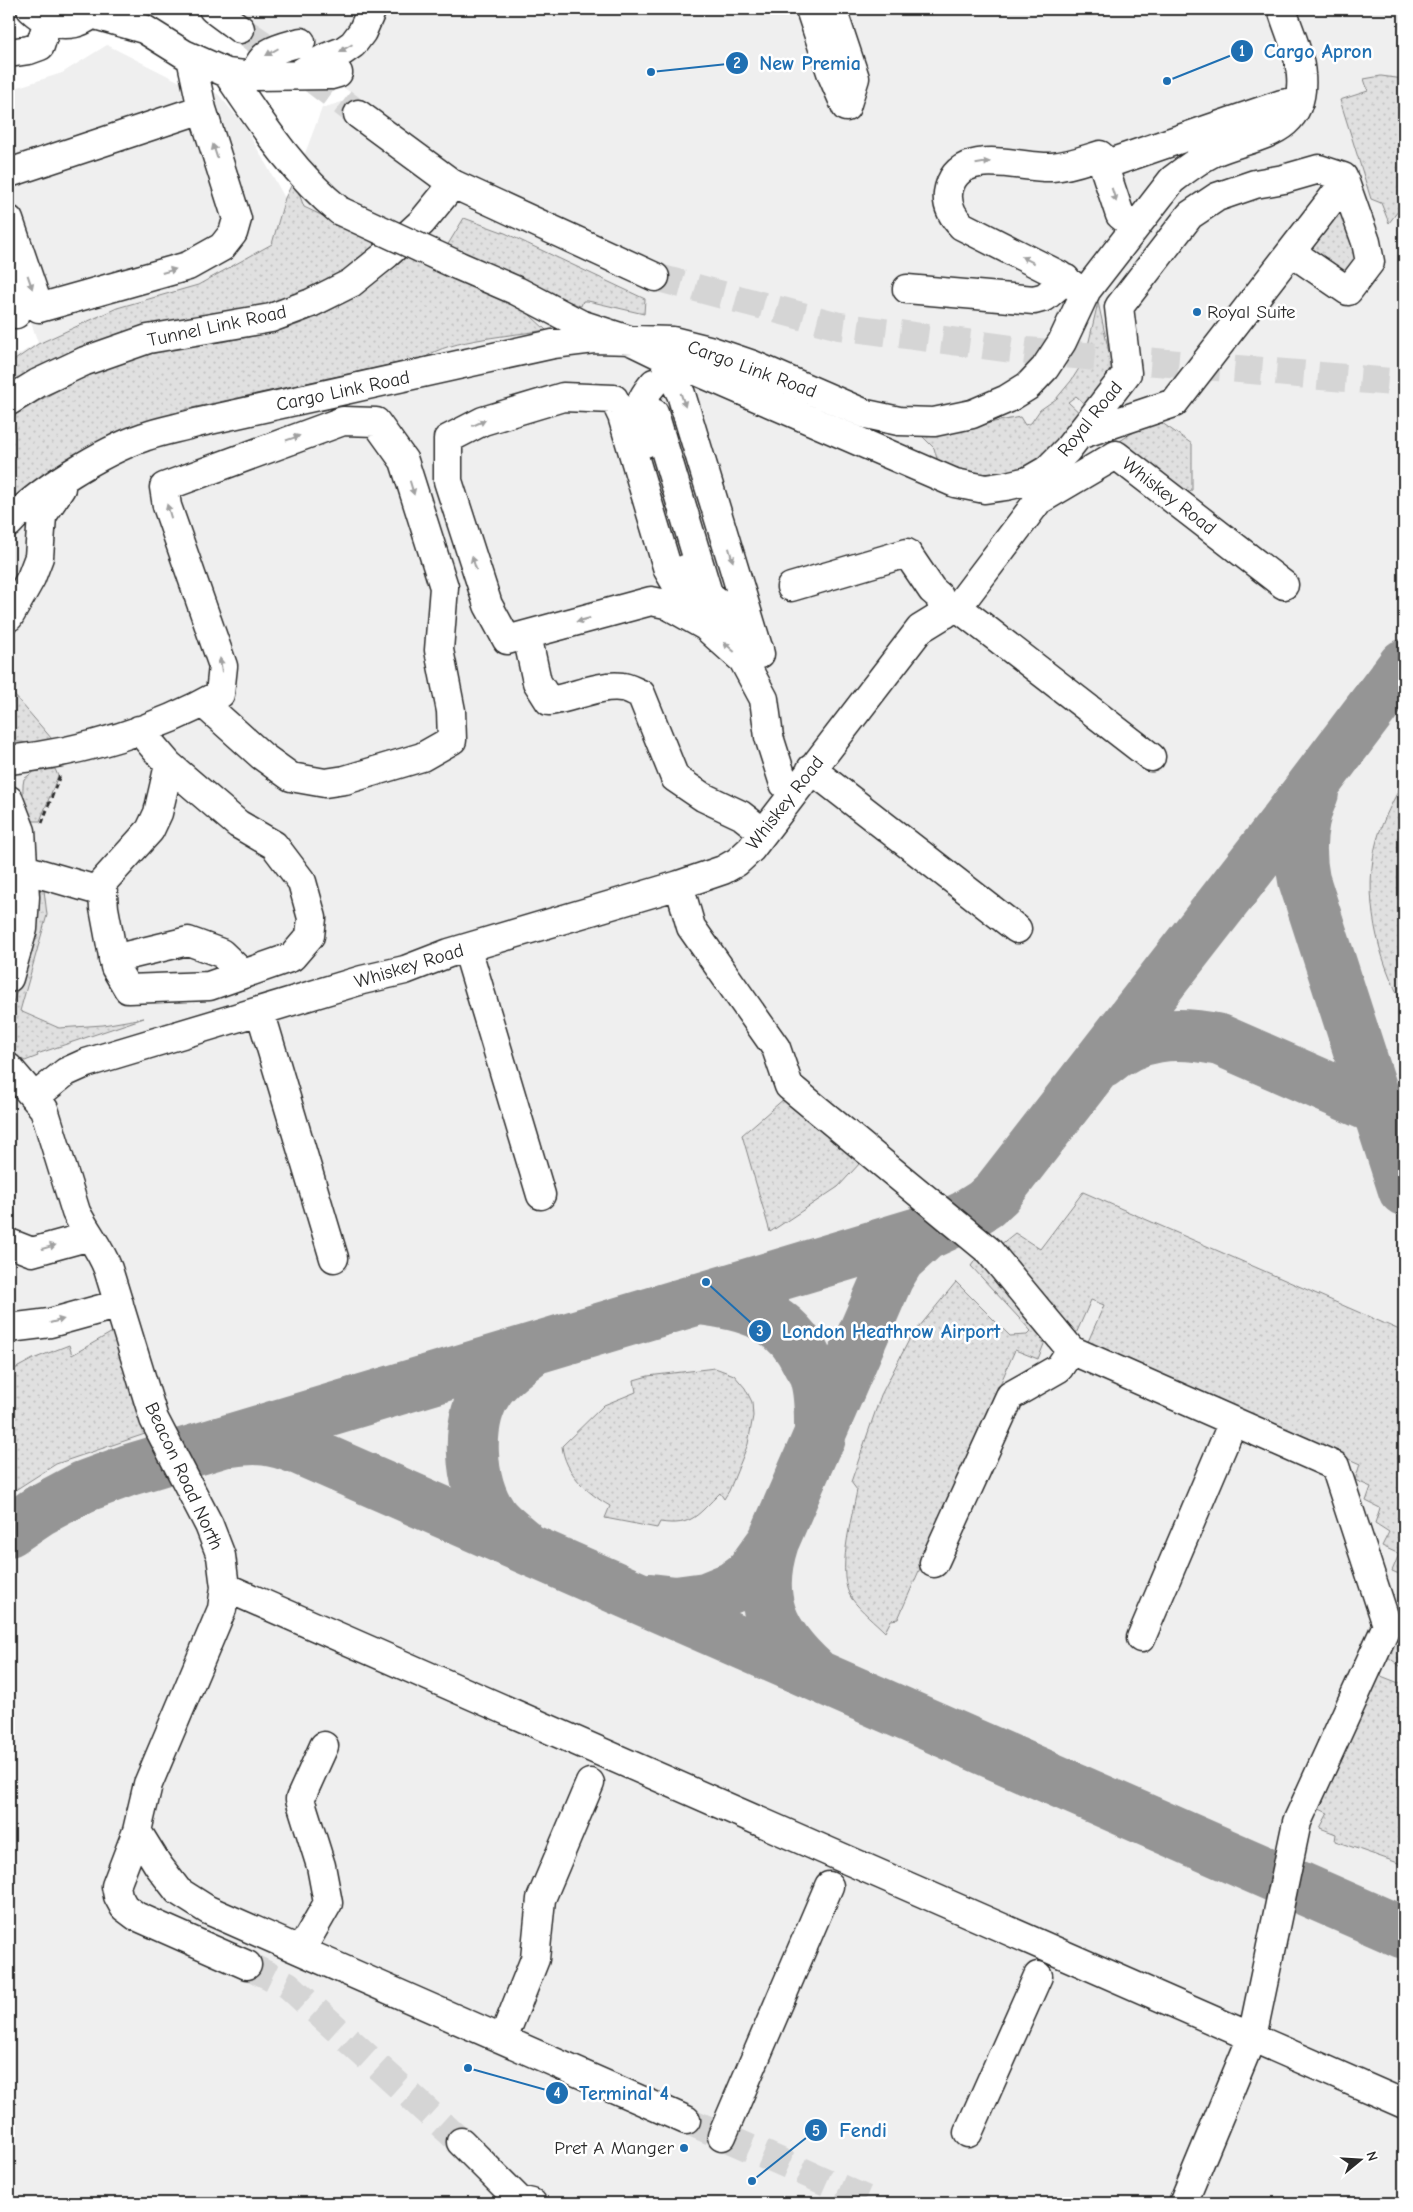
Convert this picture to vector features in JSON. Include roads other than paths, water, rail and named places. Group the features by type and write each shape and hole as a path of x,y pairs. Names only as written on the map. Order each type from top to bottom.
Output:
{"street":[{"path":"213,9 240,29"},
{"path":"300,74 325,58 343,51 353,44 362,32 372,9"},
{"path":"810,9 832,75 846,107 855,78 832,9"},
{"path":"1104,165 1282,104 1299,101 1302,73 1282,9"},
{"path":"40,25 72,24 95,11 136,19 192,58 240,74 331,75 338,73"},
{"path":"9,53 29,50 40,25"},
{"path":"9,69 40,55 40,25"},
{"path":"240,74 276,48 301,42"},
{"path":"9,220 39,308 188,266 222,247 233,233 237,219 202,109 192,58"},
{"name":"Royal Road","path":"240,74 298,172 318,193 340,211 517,291 580,324 629,340 668,348 955,483 984,488 1028,481 1047,470 1079,435 1127,373 1119,307 1190,215 1217,197 1255,184 1284,180 1319,169 1343,177 1345,182"},
{"name":"Cargo Link Road","path":"668,348 709,350 753,365 866,414 899,421 934,422 972,414 1008,399 1028,386 1045,368 1062,342 1075,287 1135,227 1172,180 1190,166 1212,153 1278,130 1290,118 1299,101"},
{"path":"9,173 202,109"},
{"path":"358,114 453,184 655,277"},
{"path":"1075,287 962,226 948,204 949,187 961,171 978,163 989,161 1053,167 1069,165 1100,154 1120,215 1135,227"},
{"path":"1291,252 1348,291 1370,262 1363,234 1345,182"},
{"path":"1079,435 1169,416 1174,403 1345,182"},
{"name":"Tunnel Link Road","path":"9,401 38,383 86,360 148,339 271,318 311,303 350,283 387,254 422,222 453,184"},
{"path":"907,289 1040,299 1052,292 1075,287"},
{"name":"Cargo Link Road","path":"9,523 18,512 70,475 104,454 144,437 196,423 553,344 594,339 629,340"},
{"path":"668,348 654,383 654,414 708,595 755,637"},
{"path":"668,348 776,708 776,723 769,736"},
{"path":"755,637 737,632 700,615 679,589 668,570 622,416 614,399 563,397 483,421 448,439 448,481 488,606 507,640 652,601 666,604 705,626 743,660 764,699 769,736 784,784 794,792"},
{"path":"9,760 43,756 84,747 139,730 220,694 223,666 168,506 164,486 343,421 376,422 404,461 444,587 439,650 451,712 452,740 422,757 345,780 325,783 291,777 262,756 203,703"},
{"name":"Whiskey Road","path":"22,1097 86,1062 362,980 405,970 467,948 679,885 723,870 738,862 751,849 920,629 951,610 963,600 1038,501 1116,455 1284,585"},
{"path":"9,617 31,578 39,557 42,516 70,475"},
{"path":"9,544 33,501"},
{"path":"790,587 907,553 932,590 951,610 1151,757"},
{"path":"527,635 537,682 549,700 567,699 592,690 623,687 641,694 675,778 703,797 740,815 764,832"},
{"path":"139,730 169,765 238,824 274,846 302,882 312,918 310,936 292,957 209,986 128,988 115,967 113,959 102,883 150,830 158,813 169,765"},
{"path":"811,769 1017,929"},
{"path":"9,800 21,831 25,897 23,929 9,978"},
{"path":"24,869 103,892"},
{"path":"679,885 691,927 776,1048 789,1086 989,1250 1071,1350 1335,1466 1386,1624 1297,1822 1252,2037 1183,2203"},
{"path":"113,959 188,941 221,954 243,974"},
{"path":"467,948 541,1195"},
{"path":"260,1011 334,1258"},
{"name":"Beacon Road North","path":"9,1068 22,1097 44,1109 76,1212 103,1256 154,1419 209,1525 221,1556 225,1587 222,1609 148,1784 137,1831 116,1886 118,1896 124,1906 136,1916 248,1964"},
{"path":"9,1243 32,1252 90,1236"},
{"path":"9,1328 50,1323 119,1304"},
{"path":"934,1563 1010,1396 1059,1368 1071,1350"},
{"path":"1141,1638 1233,1422"},
{"path":"225,1587 1404,2104"},
{"path":"301,1950 328,1903 321,1866 300,1799 324,1746"},
{"path":"503,2039 535,1959 541,1899 590,1784"},
{"path":"137,1831 158,1865 178,1891 208,1910 686,2120"},
{"path":"722,2136 829,1886"},
{"path":"968,2133 1038,1976"},
{"path":"461,2142 519,2200 532,2203"}],"tunnel":[{"path":"240,29 295,66 358,114"},
{"path":"655,277 839,326 1027,351 1404,383"},
{"path":"247,1965 288,1985 461,2142"},
{"path":"686,2120 874,2203"}],"place":[{"name":"New Premia","path":"651,72"},
{"name":"Cargo Apron","path":"1167,81"},
{"name":"Royal Suite","path":"1197,312"},
{"name":"London Heathrow Airport","path":"706,1282"},
{"name":"Terminal 4","path":"468,2068"},
{"name":"Pret A Manger","path":"684,2148"},
{"name":"Fendi","path":"752,2181"}]}
